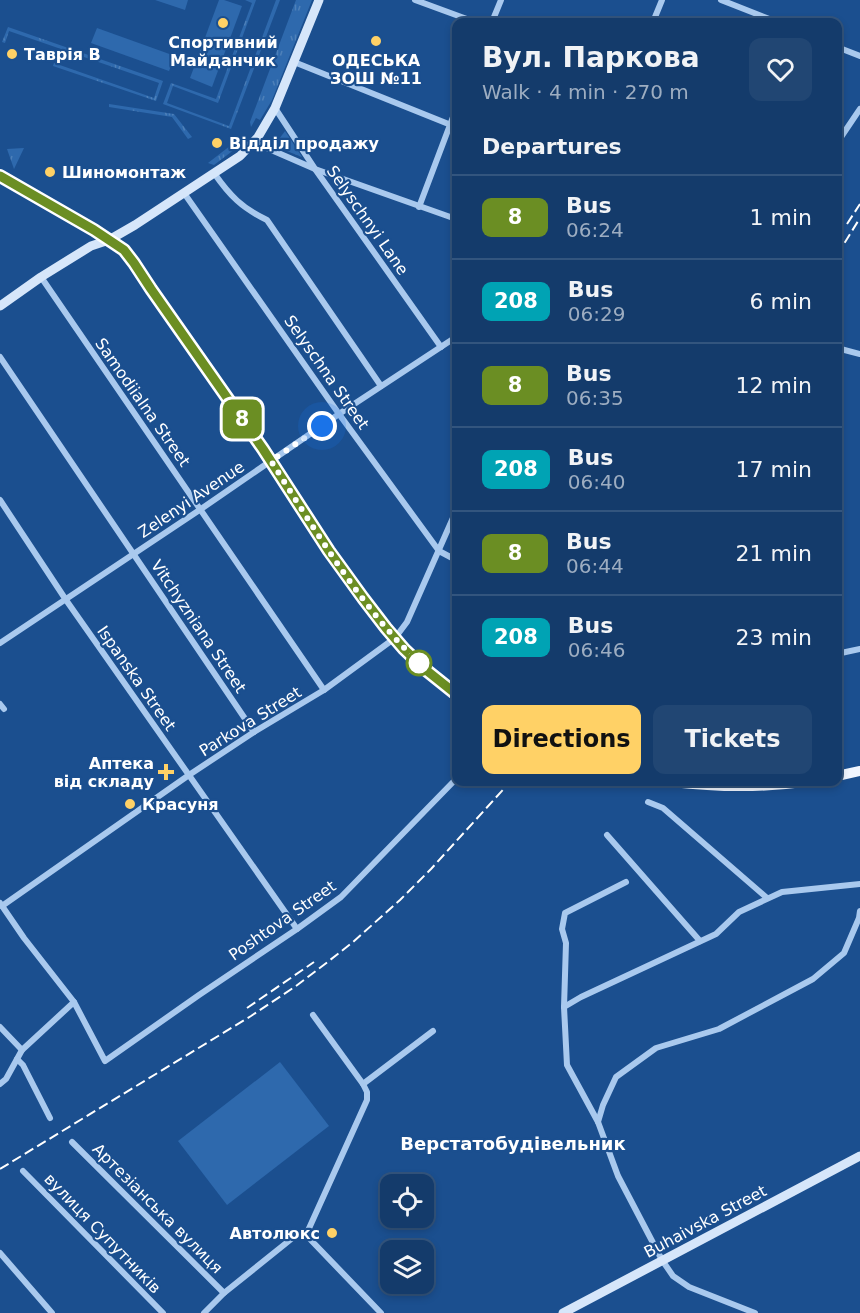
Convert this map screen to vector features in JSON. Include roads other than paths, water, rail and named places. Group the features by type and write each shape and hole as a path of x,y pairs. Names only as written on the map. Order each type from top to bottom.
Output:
{"main road":[{"path":"0,306 91,246 109,240 135,225 240,156 265,127 275,108 319,0"},
{"path":"0,176 124,250 271,461 329,551 369,607 426,670 452,691"},
{"path":"842,775 860,771"},
{"name":"Buhaivska Street","path":"563,1313 860,1156"}],"street":[{"path":"415,0 465,18"},
{"path":"494,18 501,0"},
{"path":"655,18 662,0"},
{"path":"721,0 767,18"},
{"path":"842,49 860,56"},
{"path":"294,62 452,126"},
{"name":"Selyschnyi Lane","path":"275,108 315,169 441,346"},
{"path":"842,136 860,109"},
{"path":"419,207 452,128"},
{"path":"253,142 315,169 452,218"},
{"path":"214,173 239,204 251,213 267,220 381,386"},
{"name":"Selyschna Street","path":"184,193 339,414 439,551 452,558"},
{"name":"Samodiialna Street","path":"41,277 324,690"},
{"name":"Zelenyi Avenue","path":"0,643 452,339"},
{"path":"842,349 860,354"},
{"name":"Vitchyzniana Street","path":"0,357 254,732"},
{"name":"Ispanska Street","path":"0,500 66,600 297,929"},
{"name":"Parkova Street","path":"1,904 189,775 324,690 395,638 407,622 452,520"},
{"path":"842,653 860,649"},
{"name":"Poshtova Street","path":"74,1002 105,1061 341,897 452,783"},
{"path":"648,802 663,808 767,898"},
{"path":"607,836 700,942"},
{"path":"626,882 566,913 562,929 566,943 564,1007 567,1065 598,1122 618,1176 662,1260 673,1276 689,1287 755,1313"},
{"path":"564,1007 716,934 739,912 767,898 782,892 860,884"},
{"path":"0,1084 6,1079 22,1050 74,1002 24,938 1,904"},
{"path":"598,1122 616,1077 656,1048 719,1029 813,979 844,953 860,911"},
{"path":"306,1235 367,1100 367,1092 363,1084 313,1015"},
{"path":"0,1027 22,1050"},
{"path":"363,1084 433,1031"},
{"path":"17,1059 23,1065 51,1118"},
{"name":"Артезіанська вулиця","path":"72,1142 224,1293"},
{"name":"вулиця Супутників","path":"23,1171 163,1313"},
{"path":"204,1313 224,1293 296,1236 306,1235"},
{"path":"306,1235 381,1313"},
{"path":"0,1253 52,1313"},
{"path":"368,1313 375,1307"}],"railway":[{"path":"847,224 860,204"},
{"path":"842,247 860,218"},
{"path":"0,1169 251,1016 296,986 353,942 400,900 506,786"},
{"path":"247,1008 314,962"}],"place":[{"name":"Спортивний Майданчик","path":"223,23"},
{"name":"ОДЕСЬКА ЗОШ №11","path":"376,41"},
{"name":"Таврія В","path":"12,54"},
{"name":"Відділ продажу","path":"217,143"},
{"name":"Шиномонтаж","path":"50,172"},
{"name":"Аптека від складу","path":"166,772"},
{"name":"Красуня","path":"130,804"},
{"name":"Автолюкс","path":"332,1233"}],"district":[{"name":"Верстатобудівельник","path":"513,1144"}]}
